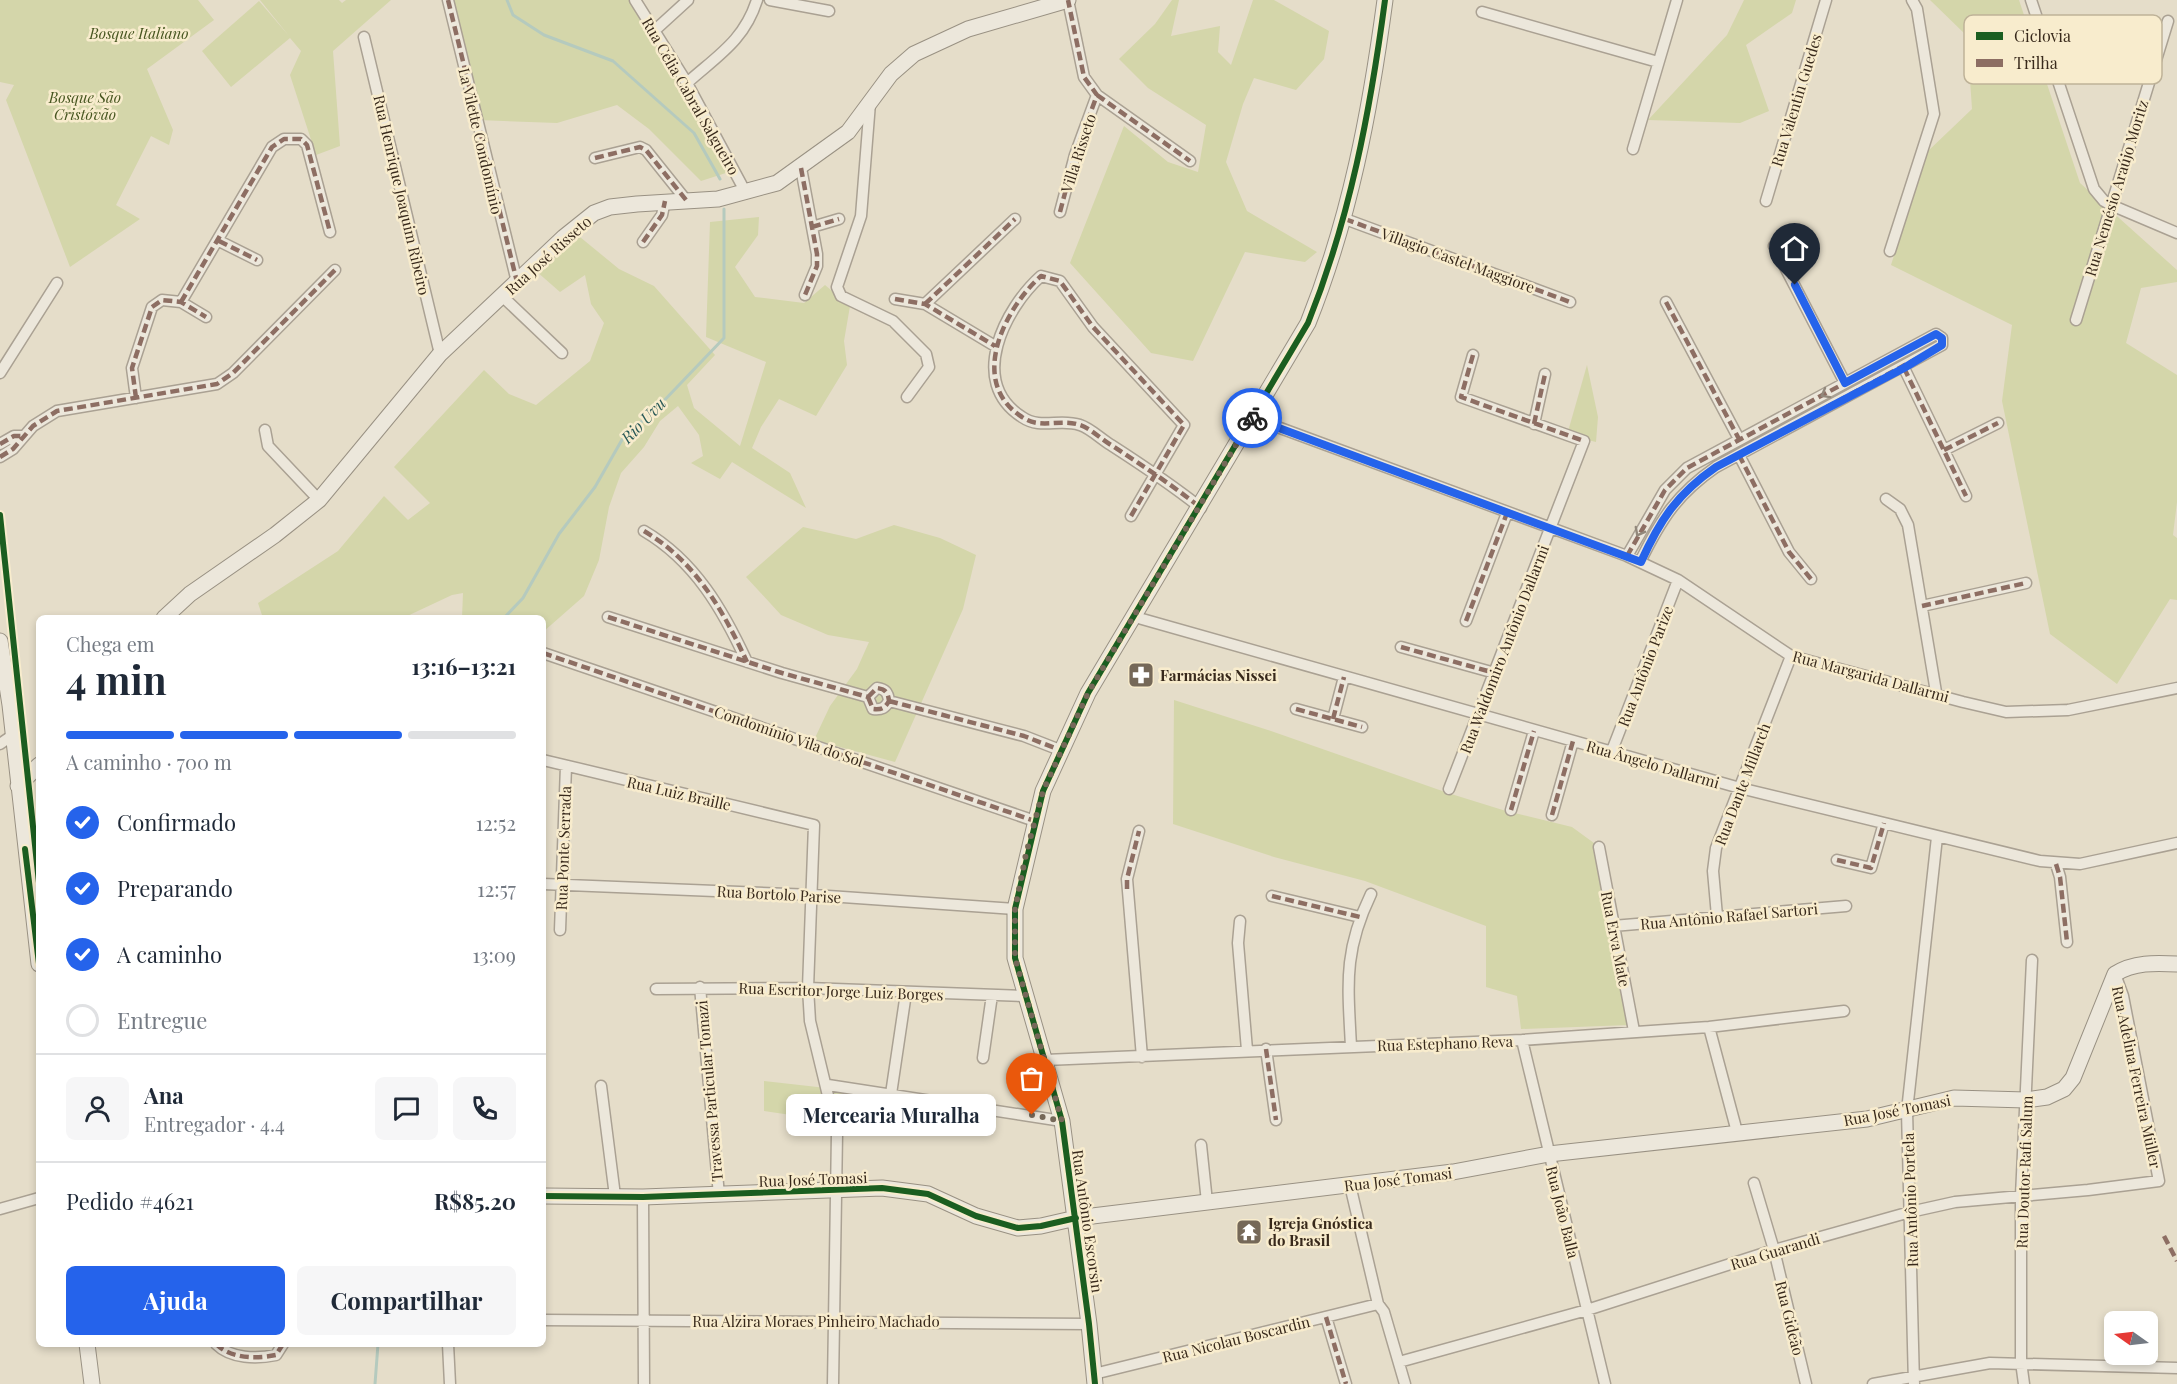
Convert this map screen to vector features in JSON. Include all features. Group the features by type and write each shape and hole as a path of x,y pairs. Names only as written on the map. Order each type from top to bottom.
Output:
{"main road":[{"path":"1005,0 1007,16"},
{"name":"Rua José Risseto","path":"167,615 190,594 319,500 440,354 564,237 594,213 610,207 665,201 718,199 746,194 777,183 801,168 848,132 870,99 891,74 914,54 968,29 1068,0"},
{"name":"Rua Antônio Escorsin","path":"1094,1379 1076,1218 1062,1121 1015,958 1015,909 1043,791 1088,693 1201,508 1308,323 1331,265 1345,219 1364,137 1385,0"},
{"path":"0,641 6,740 18,786 34,890 36,920"},
{"path":"18,786 36,768"},
{"path":"2115,974 2145,963 2177,964"},
{"name":"Rua José Tomasi","path":"546,1196 643,1197 882,1188 928,1194 976,1216 1018,1228 1041,1226 1076,1218 1453,1172 1549,1154 1867,1119 1954,1098 2026,1100 2047,1097 2064,1089 2073,1078 2115,974"},
{"path":"87,1347 92,1384"}],"street":[{"name":"La Vilette Condomínio","path":"448,0 517,282"},
{"name":"Rua Célia Cabral Salgueiro","path":"635,0 687,83 746,194"},
{"path":"654,31 687,0"},
{"path":"687,83 743,33 757,0"},
{"path":"771,0 829,11"},
{"name":"Villa Risseto","path":"1068,0 1084,77 1096,95 1190,161"},
{"path":"1633,149 1677,0"},
{"name":"Rua Valentin Guedes","path":"1766,201 1826,0"},
{"path":"1890,251 1934,114 1917,9 1912,0"},
{"path":"2031,0 2036,15"},
{"path":"1482,12 1658,62"},
{"name":"Rua Nemésio Araújo Moritz","path":"2162,40 2168,21"},
{"name":"Rua Henrique Joaquim Ribeiro","path":"364,37 440,354"},
{"path":"2059,84 2094,189 2104,201 2111,205 2177,232"},
{"name":"Rua Nemésio Araújo Moritz","path":"2076,320 2148,84"},
{"name":"Villa Risseto","path":"1060,212 1075,155 1096,95"},
{"path":"870,99 861,216 837,287 841,296 893,321 930,360 929,367 907,397"},
{"path":"181,302 219,241 272,147 292,137 301,139 307,145 330,232"},
{"path":"595,158 640,147 646,150 686,200"},
{"path":"801,168 817,266 805,295"},
{"path":"643,242 662,215 665,201"},
{"path":"812,227 839,219"},
{"path":"925,304 1015,219"},
{"name":"Villagio Castel Maggiore","path":"1345,219 1570,302"},
{"path":"219,241 257,260"},
{"path":"1774,246 1845,383"},
{"path":"0,457 13,449 22,436 57,411 217,384 233,372 335,270"},
{"path":"1131,516 1156,474 1184,425 1093,327 1060,281 1041,276 1022,293 995,346 993,361 1000,390 1009,406 1022,417 1040,426 1080,425 1156,474 1201,508"},
{"path":"0,373 57,283"},
{"path":"502,296 562,353"},
{"path":"895,299 925,304 995,346"},
{"path":"136,398 132,368 152,307 162,300 181,302 206,317"},
{"path":"1666,302 1739,439"},
{"path":"1627,556 1665,490 1687,468 1936,334 1942,338 1942,345 1904,368 1739,455 1689,486 1654,532 1641,562"},
{"path":"1473,355 1461,397 1534,423 1545,374"},
{"path":"1904,368 1966,496"},
{"path":"1788,415 1794,425"},
{"name":"Rua Margarida Dallarmi","path":"1253,418 1641,562 1678,580 1791,656 2006,712 2068,711 2177,688"},
{"name":"Rua Waldomiro Antônio Dallarmi","path":"1449,789 1584,441 1534,423"},
{"path":"1944,450 1998,423"},
{"path":"265,430 268,446 319,500"},
{"path":"0,444 14,436 22,436"},
{"path":"1739,455 1789,552 1811,579"},
{"path":"1886,499 1900,509 1908,525 1936,693"},
{"path":"1655,506 1667,514"},
{"path":"1466,621 1507,513"},
{"path":"644,531 685,562 700,580 730,625 747,662"},
{"name":"Rua Antônio Parize","path":"1611,753 1678,580"},
{"path":"1922,606 2026,583"},
{"path":"608,617 747,662 868,697 877,688 884,689 889,701 1024,736 1060,750"},
{"name":"Rua Ângelo Dallarmi","path":"1135,617 1740,788 2056,864 2080,864 2177,843"},
{"path":"1401,647 1495,673"},
{"name":"Condomínio Vila do Sol","path":"546,654 1035,821"},
{"name":"Rua Dante Millarch","path":"1717,916 1713,871 1716,848 1791,656"},
{"path":"1333,719 1344,677"},
{"path":"1296,709 1362,727"},
{"path":"1511,810 1534,731"},
{"path":"1552,815 1573,741"},
{"name":"Rua Luiz Braille","path":"546,761 814,825 814,895"},
{"name":"Rua Ponte Serrada","path":"560,930 566,766"},
{"path":"1837,860 1871,868 1884,823"},
{"path":"1139,831 1127,879 1127,889 1142,1057"},
{"name":"Rua Antônio Portela","path":"1914,1380 1907,1111 1937,837"},
{"name":"Rua Erva Mate","path":"1599,847 1634,1031"},
{"path":"2056,864 2060,877 2067,942"},
{"name":"Rua Bortolo Parise","path":"546,884 814,895 1015,909"},
{"path":"1351,1047 1348,971 1352,938 1371,894"},
{"path":"814,895 808,988 810,1021 828,1085 837,1133 833,1384"},
{"path":"1272,896 1360,918"},
{"name":"Rua Antônio Rafael Sartori","path":"1613,926 1846,906"},
{"path":"1240,921 1238,942 1247,1050"},
{"name":"Rua Doutor Rafi Salum","path":"2024,1384 2021,1362 2021,1196 2032,960"},
{"name":"Rua Adelina Ferreira Müller","path":"2115,974 2123,996 2159,1181"},
{"name":"Travessa Particular Tomazi","path":"700,987 718,1195"},
{"name":"Rua Escritor Jorge Luiz Borges","path":"656,989 808,988 1025,996"},
{"path":"891,1094 906,993"},
{"path":"983,1058 992,995"},
{"name":"Rua Estephano Reva","path":"1045,1060 1522,1040 1708,1027 1844,1011"},
{"path":"1708,1027 1737,1132"},
{"name":"Rua João Balla","path":"1522,1040 1605,1384"},
{"path":"1266,1049 1276,1120"},
{"path":"828,1085 1062,1121"},
{"path":"601,1086 615,1196"},
{"path":"1201,1145 1207,1202"},
{"name":"Rua Guarandi","path":"1399,1362 1587,1310 1774,1250 1910,1212 1955,1202 2159,1181"},
{"name":"Rua Gideão","path":"1754,1183 1774,1250 1806,1384"},
{"path":"1350,1185 1378,1304 1384,1312 1405,1384"},
{"path":"643,1197 644,1384"},
{"path":"0,1209 36,1199"},
{"name":"Rua Nicolau Boscardin","path":"1094,1379 1378,1304"},
{"path":"1326,1317 1346,1384"},
{"name":"Rua Alzira Moraes Pinheiro Machado","path":"546,1320 834,1320 1089,1324"},
{"path":"219,1347 223,1352 257,1358 276,1355 281,1347"},
{"path":"448,1347 450,1384"},
{"path":"1873,1384 1914,1380 1990,1362 2177,1368"}],"green space":[{"name":"Bosque São Cristóvão","path":"0,0 198,0 214,20 147,69 173,130 169,145 151,136 116,205 140,219 70,267 6,100 14,85 0,82"},
{"path":"260,0 339,0 342,3 346,0 391,0 333,51 340,146 316,155 290,75 301,51 290,38 231,87 202,51 259,1 289,36"},
{"path":"453,0 629,0 708,129 729,172 701,181 649,129 617,105 557,123 478,120"},
{"path":"1172,0 1179,0 1171,36 1220,26 1218,52 1231,65 1253,0 1274,0 1329,31 1324,59 1296,90 1254,78 1243,104 1226,162 1247,211 1317,252 1305,262 1245,252 1193,361 1151,353 1070,263 1124,126 1168,162 1198,172 1206,125 1148,88 1119,59 1155,24"},
{"path":"1744,0 1796,0 1792,13 1746,45 1769,111 1740,123 1648,120 1727,35"},
{"path":"1930,0 2019,0 2024,15 1964,15 1964,33"},
{"path":"1970,84 2047,84 2080,183 2177,270 2177,282 2141,288 2126,343 2177,375 2177,502 2173,535 2177,538 2177,600 2170,599 2117,684 2050,634 2002,401 2012,325 1891,265 1927,152 1972,109"},
{"path":"759,217 758,235 735,267 755,297 804,303 825,285 850,306 844,341 847,365 816,416 779,399 761,427 752,448 790,473 806,508 732,462 720,479 691,463 703,456 699,435 678,406 660,421 644,447 621,473 609,507 599,560 584,596 546,629 546,615 462,615 463,593 452,595 409,615 262,615 258,603 338,551 384,496 408,520 430,503 394,467 484,370 509,394 536,405 590,361 604,323 591,304 585,275 560,292 536,271 580,237 619,269 654,286 715,355 687,385 694,408 740,446 766,362 706,337 710,222"},
{"path":"1587,365 1598,417 1596,442 1567,435"},
{"path":"894,525 940,538 976,555 963,609 895,762 814,740 830,706 857,669 869,642 828,635 781,615 746,577 803,527 856,539"},
{"path":"1174,700 1271,731 1448,793 1506,811 1572,827 1598,846 1629,1025 1521,1029 1517,996 1486,987 1486,926 1365,881 1274,857 1173,824"},
{"path":"764,1081 844,1090 845,1123 764,1111"}],"waterway":[{"name":"Rio Uvu","path":"507,0 513,15 544,35 613,61 694,133 720,179"},
{"name":"Rio Uvu","path":"507,615 523,598 559,534 595,487 623,438 656,409 724,338 724,209"},
{"name":"Rio Uvu","path":"375,1384 378,1347"}],"marked path":[{"path":"448,0 517,282"},
{"path":"1060,212 1075,155 1097,95 1084,77 1068,0"},
{"path":"1097,95 1190,161"},
{"path":"181,302 272,147 284,139 301,139 307,145 330,232"},
{"path":"595,158 640,147 646,150 686,200"},
{"path":"801,168 817,254 817,266 805,295"},
{"path":"643,242 662,215 665,201"},
{"path":"812,227 839,219"},
{"path":"925,304 1015,219"},
{"path":"1345,219 1570,302"},
{"path":"219,241 257,260"},
{"path":"1774,246 1845,383"},
{"path":"0,457 13,449 33,426 57,411 217,384 233,373 335,270"},
{"path":"1131,516 1184,425 1093,327 1060,281 1041,276 1015,307 997,345 994,365 997,385 1006,402 1029,421 1072,423 1088,429 1107,443 1145,468 1157,475 1201,508"},
{"path":"895,299 925,304 995,346"},
{"path":"136,398 132,368 152,307 162,300 181,302 206,317"},
{"path":"1666,302 1739,439"},
{"path":"1627,556 1665,490 1687,468 1936,334 1942,338 1942,345 1716,467 1702,477 1671,508 1640,562"},
{"path":"1473,355 1461,397 1584,441"},
{"path":"1904,368 1966,496"},
{"path":"1534,424 1545,374"},
{"path":"1944,450 1998,423"},
{"path":"0,444 14,436 22,436"},
{"path":"1739,455 1789,552 1811,579"},
{"path":"1466,621 1507,513"},
{"path":"644,531 678,557 706,588 747,662"},
{"path":"1922,606 2026,583"},
{"path":"608,617 782,673 868,697"},
{"path":"1401,647 1495,673"},
{"path":"546,654 1035,821"},
{"path":"1333,719 1344,677"},
{"path":"868,697 880,688 886,692 889,701"},
{"path":"868,697 873,709 883,708 889,701"},
{"path":"889,701 1024,736 1060,750"},
{"path":"1296,709 1362,727"},
{"path":"1511,810 1534,731"},
{"path":"1552,815 1573,741"},
{"path":"1837,860 1871,868 1884,823"},
{"path":"1127,889 1127,879 1139,831"},
{"path":"2056,864 2060,877 2067,942"},
{"path":"1272,896 1360,917"},
{"path":"1266,1049 1276,1120"},
{"path":"2164,1236 2177,1261"},
{"path":"1326,1317 1346,1384"},
{"path":"220,1347 229,1353 244,1357 276,1355 281,1347"}],"cycle path":[{"path":"1095,1384 1062,1121 1015,958 1015,909 1043,791 1088,693 1308,323 1336,244 1357,164 1373,83 1385,0"},
{"path":"0,515 36,855"},
{"path":"25,849 36,939"},
{"path":"546,1196 643,1197 882,1188 928,1194 976,1216 1018,1228 1041,1226 1076,1218"}],"way so far":[{"path":"1032,1115 1062,1121 1015,958 1015,909 1026,854 1043,791 1088,693 1201,508 1252,418"}],"place":[{"name":"Farmácias Nissei","path":"1141,675"},
{"name":"Mercearia Muralha","path":"1032,1115"},
{"name":"Igreja Gnóstica do Brasil","path":"1249,1232"}],"route":[{"path":"1252,418 1641,562 1654,532 1689,486 1716,467 1904,368 1942,345 1942,338 1936,334 1898,357 1845,383 1795,285"}],"park label":[{"name":"Bosque Italiano","path":"139,33"}]}
